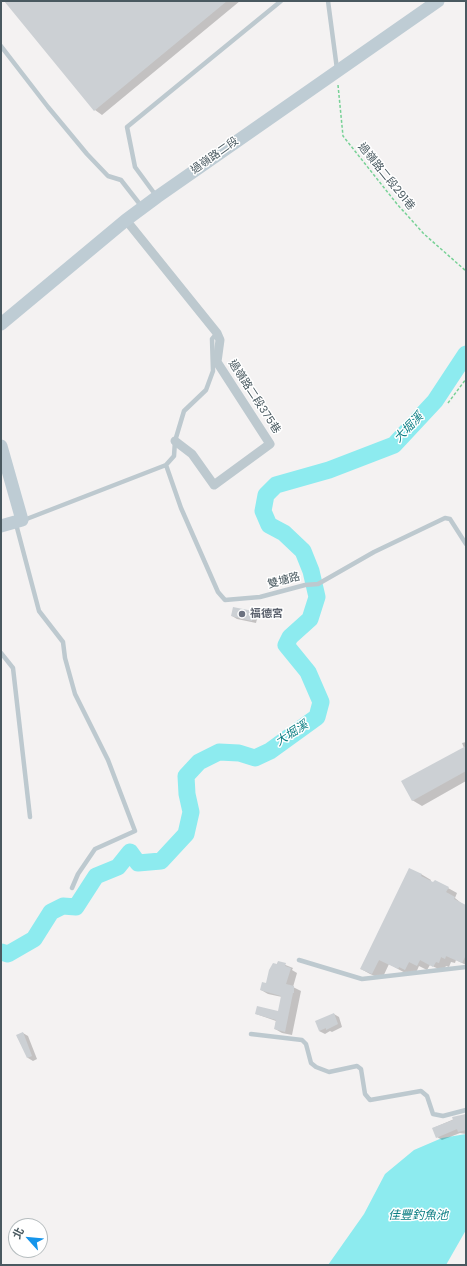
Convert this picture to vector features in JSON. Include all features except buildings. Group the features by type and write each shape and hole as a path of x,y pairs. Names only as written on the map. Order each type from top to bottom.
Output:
{"street":[{"name":"過嶺路二段","path":"1,324 142,207 438,1"},
{"path":"126,220 217,333"},
{"name":"過嶺路二段375巷","path":"175,442 192,454 214,485 270,444 217,362 220,340 217,333"},
{"path":"1,446 19,521 1,526"}],"lane":[{"path":"157,197 136,167 127,127 281,1"},
{"path":"328,1 337,71"},
{"path":"1,46 48,107 87,154 108,176 121,180 142,207"},
{"path":"72,888 82,867 95,849 135,831 108,760 75,694 64,658 63,642 39,611 19,521 166,465 174,456 175,442 184,410 206,390 213,371 212,339 217,333"},
{"name":"雙塘路","path":"166,465 181,508 220,597 225,600 250,599 305,585 318,584 374,552 441,519 450,519 466,544"},
{"path":"1,653 13,668 30,817"},
{"path":"299,960 362,980 466,967"},
{"path":"251,1034 302,1040 306,1044 311,1063 316,1067 330,1072 354,1065 358,1066 360,1069 365,1094 370,1100 420,1092 427,1096 433,1114 443,1116 466,1110"}],"path":[{"name":"過嶺路二段291巷","path":"337,71 343,136 397,204 424,234 466,271"},
{"path":"448,403 466,380"}],"water":[{"name":"佳豐釣魚池","path":"466,1134 466,1230 446,1265 328,1265 364,1214 385,1174 414,1150 442,1138"}],"waterway":[{"name":"大堀溪","path":"1,952 8,954 34,939 51,912 63,906 76,907 96,876 118,867 130,852 138,863 161,861 186,834 191,812 187,794 186,776 199,762 219,752 239,753 255,758 270,751 317,717 321,702 308,672 286,645 290,637 310,619 317,597 311,571 303,551 284,533 269,525 263,511 266,495 276,485 329,470 394,445 435,401 466,354"}],"place":[{"name":"福德宮","path":"242,614"}]}
